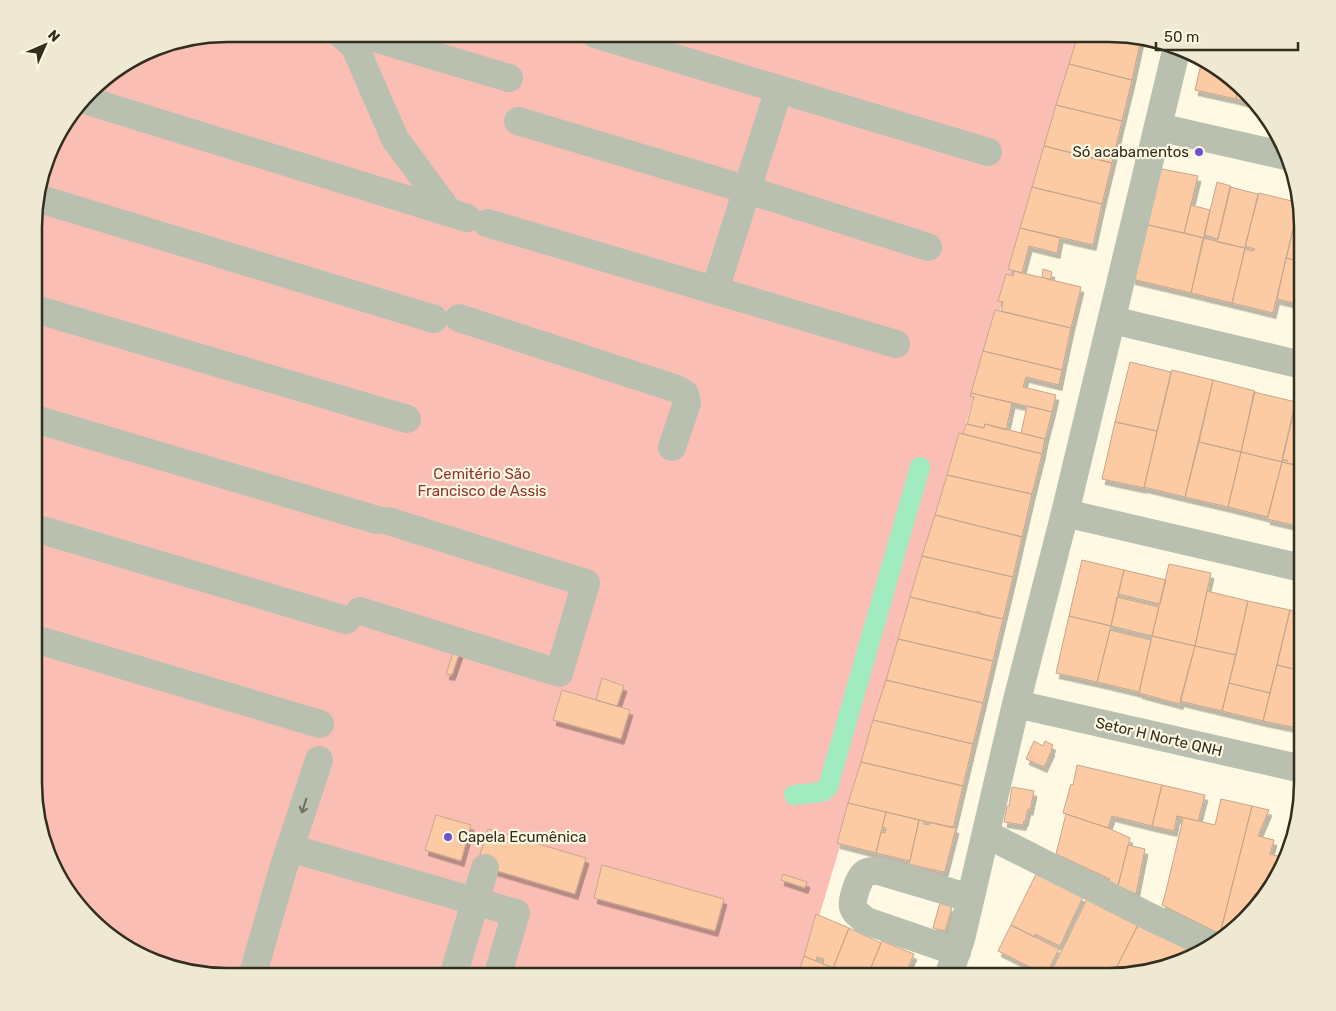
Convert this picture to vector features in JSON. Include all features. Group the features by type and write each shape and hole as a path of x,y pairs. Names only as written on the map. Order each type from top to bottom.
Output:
{"street":[{"path":"350,42 354,45 395,139 468,218"},
{"path":"388,42 509,78"},
{"path":"622,42 988,152"},
{"path":"954,968 1016,704 1065,514 1175,55"},
{"path":"716,290 780,89"},
{"path":"92,102 468,218 896,344"},
{"path":"518,121 928,246"},
{"path":"1158,127 1278,154"},
{"path":"45,200 677,389 685,394 687,403 672,447"},
{"path":"42,311 407,419"},
{"path":"1112,320 1294,363"},
{"path":"42,421 382,520 586,583 559,673 42,530"},
{"path":"1065,514 1294,566"},
{"path":"42,641 320,724"},
{"name":"Setor H Norte QNH","path":"1016,704 1294,767"},
{"path":"255,968 283,869 320,760"},
{"path":"986,834 1204,942"},
{"path":"300,851 516,913 499,968"},
{"path":"456,968 485,868"},
{"path":"952,968 866,921 858,915 852,906 853,897 862,875 870,870 970,898"}],"green space":[{"name":"Cemitério São Francisco de Assis","path":"228,42 1080,42 804,968 204,967 168,959 135,944 106,923 88,905 67,876 52,843 44,807 42,783 42,228 46,192 52,168 67,135 88,106 106,88 135,67 168,52 204,44"}],"building":[{"path":"1076,42 1108,42 1140,45 1132,80 1069,64"},
{"path":"1069,64 1132,80 1122,121 1056,105"},
{"path":"1200,67 1237,95 1236,99 1195,90"},
{"path":"1056,105 1122,121 1112,163 1044,146"},
{"path":"1044,146 1112,163 1102,204 1032,187"},
{"path":"1157,168 1198,176 1184,233 1144,224"},
{"path":"1217,182 1231,186 1218,239 1204,235"},
{"path":"1032,187 1102,204 1093,245 1020,228"},
{"path":"1230,187 1258,194 1245,248 1217,242"},
{"path":"1259,193 1291,201 1294,226 1273,313 1232,303 1245,249 1253,251 1255,249 1245,246"},
{"path":"1191,205 1210,210 1204,238 1184,233"},
{"path":"1144,224 1204,238 1191,293 1132,279"},
{"path":"1294,226 1294,260 1286,258"},
{"path":"1020,228 1060,238 1057,253 1029,246 1022,273 1008,269"},
{"path":"1203,238 1245,248 1232,303 1191,293"},
{"path":"1286,258 1294,260 1294,303 1277,299"},
{"path":"1043,269 1052,272 1050,280 1042,277"},
{"path":"1014,271 1081,287 1071,328 1001,311 1003,302 998,301 1006,274 1013,276"},
{"path":"995,310 1071,328 1062,370 983,351"},
{"path":"983,351 1062,370 1059,385 1026,377 1023,387 1056,395 1052,412 971,393"},
{"path":"1130,362 1171,372 1157,431 1115,422"},
{"path":"1172,370 1213,380 1185,497 1144,487"},
{"path":"1213,380 1255,391 1241,452 1199,442"},
{"path":"1254,392 1294,402 1294,411 1282,462 1241,452"},
{"path":"971,393 1012,403 1006,430 985,424 984,428 967,424 974,397 970,396"},
{"path":"1027,406 1052,412 1045,439 1021,433"},
{"path":"1294,409 1294,464 1282,462 1282,460 1288,461 1282,459"},
{"path":"1115,422 1157,431 1144,488 1102,479"},
{"path":"966,424 984,428 985,424 1045,439 1042,454 963,434"},
{"path":"959,433 1042,454 1032,494 947,475"},
{"path":"1199,442 1241,452 1228,507 1185,497"},
{"path":"1241,452 1282,462 1268,517 1228,507"},
{"path":"1282,462 1294,465 1294,525 1267,519"},
{"path":"947,475 1032,494 1022,537 935,515"},
{"path":"935,515 1022,537 1013,577 922,556"},
{"path":"922,556 1013,577 1003,619 980,614 977,611 977,613 910,597"},
{"path":"1082,560 1124,570 1111,626 1069,616"},
{"path":"1169,564 1211,573 1195,646 1152,636"},
{"path":"1124,570 1166,580 1160,604 1118,594"},
{"path":"1207,591 1248,601 1236,655 1195,646"},
{"path":"910,597 1003,619 993,661 898,639"},
{"path":"1117,597 1159,607 1152,636 1111,626"},
{"path":"1248,601 1290,610 1270,693 1229,683"},
{"path":"1290,610 1294,611 1294,669 1277,665"},
{"path":"1069,616 1111,626 1097,682 1056,673"},
{"path":"1110,630 1151,640 1139,692 1097,682"},
{"path":"1152,636 1195,646 1180,704 1139,693"},
{"path":"898,639 993,661 983,703 886,680"},
{"path":"1195,646 1236,655 1222,711 1180,701"},
{"path":"455,647 461,649 452,675 446,674"},
{"path":"1277,665 1294,669 1294,727 1263,721"},
{"path":"602,678 624,686 617,706 596,700"},
{"path":"886,680 983,703 973,744 873,720"},
{"path":"1229,683 1270,693 1263,721 1222,711"},
{"path":"562,690 630,710 621,739 553,720"},
{"path":"873,720 973,744 963,786 861,762"},
{"path":"1034,741 1043,746 1045,741 1053,745 1044,767 1026,759"},
{"path":"861,762 963,786 953,828 848,803"},
{"path":"1077,765 1162,785 1152,826 1112,816 1108,828 1063,813 1071,784 1073,785"},
{"path":"1162,785 1205,795 1198,821 1177,816 1174,831 1152,826"},
{"path":"1012,787 1034,791 1030,810 1028,809 1023,825 1004,822"},
{"path":"1221,799 1252,806 1221,930 1217,933 1162,905 1183,819 1177,818 1177,816 1215,825"},
{"path":"848,803 886,812 876,853 837,843"},
{"path":"1252,806 1269,810 1258,836 1274,840 1270,854 1278,856 1269,876 1255,896 1221,930"},
{"path":"886,812 919,820 910,861 876,853 881,832 885,833 886,828 882,827"},
{"path":"1066,814 1108,828 1130,838 1118,886 1109,881 1110,879 1056,854"},
{"name":"Capela Ecumênica","path":"436,815 471,825 461,861 425,850"},
{"path":"919,820 924,821 924,824 929,825 930,822 956,828 945,871 942,872 909,864"},
{"path":"488,829 586,858 575,894 477,865"},
{"path":"1128,845 1145,849 1136,894 1118,886"},
{"path":"602,865 724,899 715,931 594,898"},
{"path":"783,874 807,882 805,888 781,880"},
{"path":"1036,874 1083,897 1060,946 1035,934 1034,937 1011,925"},
{"path":"1087,899 1138,925 1116,968 1053,968"},
{"path":"940,903 952,907 945,931 933,928"},
{"path":"816,914 849,928 833,968 823,964 824,959 817,957 816,961 804,956"},
{"path":"1011,925 1059,949 1050,968 1032,968 998,951"},
{"path":"1138,925 1188,950 1168,959 1144,965 1116,968"},
{"path":"849,928 881,943 871,968 833,968"},
{"path":"882,941 914,954 908,968 871,968"},
{"path":"804,956 833,968 800,968"}],"waterway":[{"path":"794,795 822,792 828,787 920,467"}],"place":[{"name":"Só acabamentos","path":"1199,152"},
{"name":"Capela Ecumênica","path":"448,837"}]}
